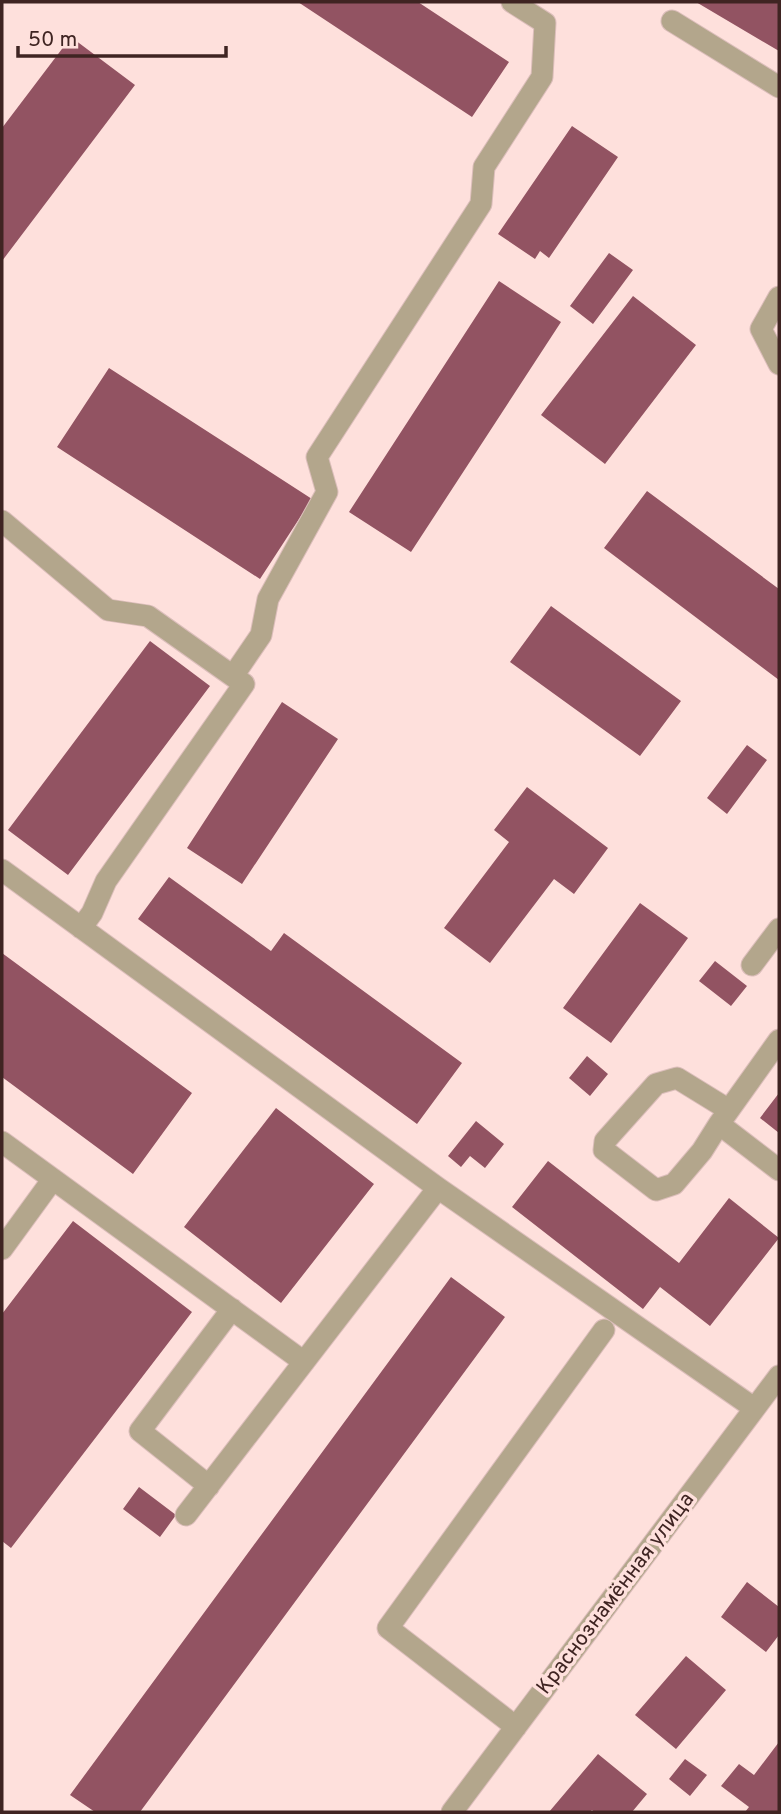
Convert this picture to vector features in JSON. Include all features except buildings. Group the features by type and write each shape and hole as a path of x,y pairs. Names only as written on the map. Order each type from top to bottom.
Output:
{"street":[{"path":"233,676 261,635 268,599 327,492 317,457 481,204 484,167 542,77 544,23 512,2"},
{"path":"672,21 779,87"},
{"path":"779,297 761,329 779,364"},
{"path":"2,521 108,610 148,616 244,684 106,881 92,913 81,928"},
{"path":"2,870 438,1188 754,1408"},
{"path":"752,965 779,929"},
{"path":"779,1040 724,1117 702,1151 674,1184 656,1190 604,1150 605,1141 656,1084 677,1078 724,1117 779,1170"},
{"path":"2,1142 304,1362"},
{"path":"2,1249 52,1179"},
{"path":"186,1515 438,1188"},
{"path":"209,1486 140,1431 232,1310"},
{"path":"516,1727 388,1628 604,1330"},
{"name":"Краснознамённая улица","path":"452,1812 779,1376"}]}
